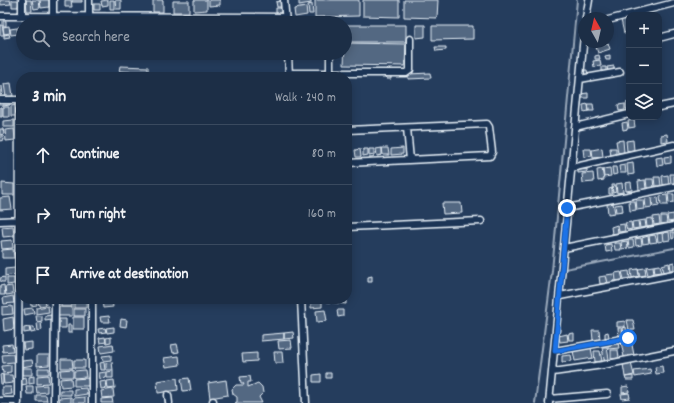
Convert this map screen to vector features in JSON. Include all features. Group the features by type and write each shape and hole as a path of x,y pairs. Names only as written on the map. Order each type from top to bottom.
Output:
{"street":[{"path":"22,0 22,16"},
{"path":"0,16 53,16 53,0"},
{"path":"89,0 89,16"},
{"path":"284,0 286,16"},
{"path":"587,12 589,0"},
{"path":"639,12 674,3"},
{"path":"614,18 626,15"},
{"path":"662,37 674,34"},
{"path":"352,73 406,73 410,70 410,39"},
{"path":"583,48 550,401 607,394"},
{"path":"288,60 289,72"},
{"path":"330,60 330,72"},
{"path":"580,79 620,72"},
{"path":"0,100 16,100"},
{"path":"662,106 674,104"},
{"path":"575,127 626,115"},
{"path":"352,130 487,124 489,127 491,146 490,156 352,163"},
{"path":"407,128 410,160"},
{"path":"571,168 674,145"},
{"path":"567,208 674,187"},
{"path":"0,221 16,220"},
{"path":"352,228 481,221"},
{"path":"564,248 674,226"},
{"path":"560,296 674,274"},
{"path":"0,400 18,402 19,304"},
{"path":"54,403 55,304"},
{"path":"92,304 92,403"},
{"path":"301,304 306,403"},
{"path":"555,351 628,338"},
{"path":"553,372 603,365 674,351"},
{"path":"168,395 168,403"}],"building":[{"path":"0,0 10,0 11,4 1,5"},
{"path":"12,0 19,0 18,7 12,7"},
{"path":"26,0 31,0 32,11 27,11"},
{"path":"32,0 39,0 40,8 34,9"},
{"path":"40,0 49,0 49,7 41,8"},
{"path":"65,0 71,0 72,7 65,7"},
{"path":"72,0 82,0 82,2 72,2"},
{"path":"108,0 108,5 102,6 101,1"},
{"path":"110,0 114,0 114,9 110,9"},
{"path":"115,0 121,0 121,9 116,9"},
{"path":"153,0 163,0 163,12 153,12"},
{"path":"194,0 207,0 207,10 194,11"},
{"path":"209,0 220,0 220,5 209,6"},
{"path":"299,0 311,0 311,3 299,5"},
{"path":"315,0 359,0 359,16 315,16"},
{"path":"363,0 399,0 399,17 363,16"},
{"path":"404,0 438,0 437,18 404,17"},
{"path":"173,1 189,1 189,12 173,12"},
{"path":"280,1 281,7 277,7 276,2"},
{"path":"94,4 100,4 100,10 94,10"},
{"path":"312,4 313,14 309,14 308,5"},
{"path":"306,7 307,15 295,16 294,9"},
{"path":"276,8 281,8 281,13 276,13"},
{"path":"626,19 626,33 624,33 621,20"},
{"path":"3,21 6,21 6,26 3,26"},
{"path":"0,25 2,25 4,35 0,35"},
{"path":"352,25 406,25 406,42 352,42"},
{"path":"416,25 425,25 425,37 416,38"},
{"path":"9,26 10,33 4,34 3,27"},
{"path":"432,26 473,26 473,39 432,40"},
{"path":"16,28 16,34 11,35 10,29"},
{"path":"9,34 10,37 4,38 4,35"},
{"path":"352,43 406,44 405,66 344,65 344,60 352,60"},
{"path":"435,47 446,47 446,50 436,51"},
{"path":"596,48 610,48 610,49 598,53"},
{"path":"599,55 600,59 595,59 595,56"},
{"path":"610,55 610,60 606,60 605,56"},
{"path":"600,60 601,66 594,67 593,61"},
{"path":"120,66 148,67 148,72 119,71"},
{"path":"614,66 614,70 608,71 607,67"},
{"path":"602,67 606,67 606,72 602,73"},
{"path":"582,70 587,70 588,75 583,76"},
{"path":"430,73 431,78 408,79 408,74"},
{"path":"391,74 391,79 387,79 386,75"},
{"path":"11,83 13,96 6,97 4,84"},
{"path":"2,86 3,94 0,95 0,87"},
{"path":"588,93 588,98 581,98 580,94"},
{"path":"9,101 10,105 3,106 2,102"},
{"path":"588,104 593,104 594,111 589,111"},
{"path":"588,104 589,111 584,112 583,105"},
{"path":"625,104 625,110 619,111 618,105"},
{"path":"16,105 16,116 11,116 11,106"},
{"path":"0,107 2,107 2,117 0,117"},
{"path":"3,107 9,107 9,117 3,117"},
{"path":"14,120 14,127 3,127 3,121"},
{"path":"634,120 635,127 629,128 628,121"},
{"path":"627,122 628,129 623,130 622,123"},
{"path":"0,129 3,129 4,134 0,135"},
{"path":"14,129 15,140 6,141 5,130"},
{"path":"667,134 668,141 661,142 661,135"},
{"path":"0,136 3,136 4,140 0,141"},
{"path":"623,140 624,152 618,153 616,141"},
{"path":"633,140 634,150 627,151 626,141"},
{"path":"382,148 388,148 389,155 383,155"},
{"path":"382,148 382,155 377,156 376,149"},
{"path":"403,148 403,154 391,155 391,149"},
{"path":"602,148 603,157 593,158 592,150"},
{"path":"610,148 616,148 616,157 611,157"},
{"path":"360,149 361,157 356,157 355,150"},
{"path":"363,149 368,149 368,155 363,156"},
{"path":"369,149 374,149 374,155 369,156"},
{"path":"583,149 591,149 592,156 584,157"},
{"path":"671,156 671,163 665,164 664,157"},
{"path":"662,157 663,165 657,166 656,158"},
{"path":"633,163 634,174 628,175 627,164"},
{"path":"625,165 626,173 620,173 619,166"},
{"path":"612,167 616,167 617,174 613,175"},
{"path":"610,168 611,176 604,177 603,169"},
{"path":"587,169 587,172 578,173 578,170"},
{"path":"602,169 604,180 598,181 597,170"},
{"path":"593,173 594,182 583,183 582,174"},
{"path":"670,174 674,174 674,184 671,184"},
{"path":"668,175 669,185 663,185 662,176"},
{"path":"654,177 660,177 661,186 655,186"},
{"path":"646,179 653,179 654,188 647,188"},
{"path":"645,180 646,189 639,190 638,181"},
{"path":"631,182 632,190 626,191 625,183"},
{"path":"2,183 14,184 14,195 2,195"},
{"path":"622,183 623,192 617,193 616,184"},
{"path":"612,185 615,185 616,192 613,193"},
{"path":"612,188 612,194 609,194 609,189"},
{"path":"668,194 674,194 674,202 669,203"},
{"path":"667,195 668,205 661,205 660,196"},
{"path":"10,197 12,209 0,210 0,198"},
{"path":"658,197 659,206 653,207 652,198"},
{"path":"651,198 652,207 646,208 645,199"},
{"path":"636,200 643,200 644,209 637,210"},
{"path":"629,201 635,201 636,210 630,211"},
{"path":"442,203 461,203 462,213 443,214"},
{"path":"613,203 615,213 608,214 607,204"},
{"path":"622,204 623,211 616,212 615,205"},
{"path":"674,214 674,221 668,222 667,215"},
{"path":"659,216 660,224 654,225 653,217"},
{"path":"661,216 666,216 667,223 661,224"},
{"path":"652,218 653,226 647,227 646,219"},
{"path":"645,220 646,227 640,228 639,221"},
{"path":"638,221 639,228 633,229 632,222"},
{"path":"631,222 632,229 627,230 625,223"},
{"path":"624,224 625,231 619,232 618,225"},
{"path":"617,225 618,233 612,234 611,227"},
{"path":"13,226 14,236 3,237 2,227"},
{"path":"669,232 670,240 664,241 663,233"},
{"path":"671,232 674,232 674,238 672,239"},
{"path":"662,233 663,241 658,242 657,234"},
{"path":"655,235 657,242 650,243 649,236"},
{"path":"648,236 649,243 643,244 642,238"},
{"path":"641,238 642,245 636,246 635,239"},
{"path":"12,240 13,248 2,249 1,241"},
{"path":"628,240 633,240 634,247 629,248"},
{"path":"627,241 628,248 622,249 621,242"},
{"path":"614,243 620,243 621,250 615,250"},
{"path":"611,244 612,251 606,252 605,245"},
{"path":"13,249 14,258 2,258 2,250"},
{"path":"674,262 674,270 671,270 670,263"},
{"path":"669,263 670,271 664,272 662,265"},
{"path":"660,265 662,272 655,273 654,266"},
{"path":"653,266 654,273 648,275 646,267"},
{"path":"15,268 16,274 5,276 5,269"},
{"path":"645,268 646,275 640,276 638,269"},
{"path":"638,269 639,276 632,278 631,270"},
{"path":"629,271 630,278 624,279 622,272"},
{"path":"621,272 623,280 616,281 615,273"},
{"path":"613,274 614,282 608,283 606,275"},
{"path":"372,276 372,282 368,282 368,277"},
{"path":"605,276 607,283 600,284 599,277"},
{"path":"5,277 5,282 1,282 0,278"},
{"path":"7,278 14,278 14,284 7,285"},
{"path":"4,285 5,295 0,295 0,286"},
{"path":"12,286 13,294 6,295 5,287"},
{"path":"13,296 14,303 4,304 3,298"},
{"path":"39,304 46,304 46,305 39,306"},
{"path":"61,304 72,304 72,307 61,307"},
{"path":"74,304 86,304 86,308 74,308"},
{"path":"102,304 113,304 113,307 103,308"},
{"path":"311,304 322,304 322,307 311,308"},
{"path":"12,306 13,314 2,315 2,307"},
{"path":"48,306 49,312 36,314 36,308"},
{"path":"58,307 72,307 72,316 58,316"},
{"path":"33,308 34,313 25,315 24,309"},
{"path":"74,309 85,309 85,316 74,316"},
{"path":"325,310 327,321 317,322 316,311"},
{"path":"337,310 343,310 343,316 338,317"},
{"path":"51,315 52,319 45,320 45,316"},
{"path":"36,316 42,316 42,321 37,322"},
{"path":"109,316 110,322 101,322 100,317"},
{"path":"13,317 14,329 4,331 3,319"},
{"path":"73,317 84,317 84,329 73,329"},
{"path":"59,319 66,319 66,328 59,328"},
{"path":"121,319 127,320 126,327 120,326"},
{"path":"627,320 633,320 635,330 629,330"},
{"path":"625,321 625,327 617,327 617,322"},
{"path":"41,322 42,330 38,331 37,323"},
{"path":"68,325 71,325 71,333 68,333"},
{"path":"29,327 30,332 24,333 24,328"},
{"path":"30,327 34,327 35,332 31,333"},
{"path":"114,327 114,332 107,333 106,328"},
{"path":"626,327 627,334 624,335 623,328"},
{"path":"105,328 106,332 99,333 98,329"},
{"path":"618,328 622,328 623,336 619,337"},
{"path":"592,330 599,330 600,339 593,340"},
{"path":"293,332 294,338 284,339 284,333"},
{"path":"608,332 609,337 605,338 605,333"},
{"path":"284,333 284,339 261,341 261,335"},
{"path":"574,333 574,340 569,340 568,334"},
{"path":"567,334 568,341 560,342 559,336"},
{"path":"105,337 106,342 100,343 99,338"},
{"path":"111,337 111,342 106,343 106,338"},
{"path":"291,340 292,348 279,349 278,341"},
{"path":"631,340 634,355 624,357 621,342"},
{"path":"32,342 32,349 24,350 23,343"},
{"path":"618,343 619,348 608,349 608,344"},
{"path":"12,344 13,351 3,352 2,345"},
{"path":"113,344 114,351 101,353 100,346"},
{"path":"177,344 179,352 173,353 171,345"},
{"path":"602,347 607,347 609,359 604,360"},
{"path":"591,348 593,358 575,361 573,351"},
{"path":"611,350 618,350 619,358 611,359"},
{"path":"594,351 600,351 602,361 595,362"},
{"path":"274,352 282,352 283,363 275,363"},
{"path":"257,353 257,361 243,362 242,354"},
{"path":"13,354 14,362 3,363 2,355"},
{"path":"37,355 49,355 49,365 37,366"},
{"path":"111,355 111,360 103,361 102,356"},
{"path":"571,355 572,361 562,362 562,356"},
{"path":"179,356 180,365 166,367 164,358"},
{"path":"61,359 72,359 73,368 61,368"},
{"path":"32,360 33,365 22,367 22,361"},
{"path":"74,360 85,360 85,368 74,368"},
{"path":"104,362 105,370 101,370 100,363"},
{"path":"112,362 113,370 106,370 106,363"},
{"path":"631,363 634,375 625,377 623,364"},
{"path":"11,365 11,372 3,373 2,366"},
{"path":"662,366 663,373 656,374 655,367"},
{"path":"22,368 32,368 32,375 22,375"},
{"path":"38,368 49,368 49,374 38,374"},
{"path":"73,369 73,377 61,377 60,370"},
{"path":"650,369 651,374 635,377 634,371"},
{"path":"85,370 86,377 74,378 74,371"},
{"path":"113,371 113,378 107,378 107,372"},
{"path":"106,372 106,378 100,379 99,373"},
{"path":"326,373 331,373 331,378 326,378"},
{"path":"3,374 3,384 1,384 0,375"},
{"path":"321,374 321,382 313,382 313,375"},
{"path":"3,375 12,375 13,383 4,384"},
{"path":"48,375 49,383 37,384 37,376"},
{"path":"34,376 34,383 29,384 29,377"},
{"path":"250,376 251,382 248,382 248,387 258,383 262,387 263,393 259,397 262,403 235,403 237,402 237,397 233,394 232,389 236,385 244,385 241,383 240,377"},
{"path":"633,376 633,380 626,380 625,377"},
{"path":"26,377 27,384 21,385 20,378"},
{"path":"71,378 72,386 61,387 60,379"},
{"path":"88,378 89,386 74,386 74,379"},
{"path":"177,378 178,390 158,393 157,381"},
{"path":"189,378 191,390 183,391 181,379"},
{"path":"114,380 115,388 108,389 107,381"},
{"path":"226,380 228,395 210,398 208,383"},
{"path":"106,381 107,388 101,389 100,382"},
{"path":"47,385 47,392 37,393 36,386"},
{"path":"26,386 33,386 33,394 27,394"},
{"path":"628,386 629,392 622,393 622,387"},
{"path":"2,387 11,387 12,394 2,395"},
{"path":"86,388 87,394 74,396 74,389"},
{"path":"113,389 114,397 102,398 101,391"},
{"path":"60,390 71,390 71,395 60,395"},
{"path":"629,393 630,398 622,399 621,394"},
{"path":"36,395 46,395 47,401 36,401"},
{"path":"71,397 71,403 60,403 59,398"},
{"path":"85,397 85,403 73,403 73,398"},
{"path":"112,398 113,403 101,403 101,399"}],"waterway":[{"path":"535,403 552,271 577,0"},
{"path":"565,269 674,248"}],"route":[{"path":"567,208 555,351 628,338"}]}
